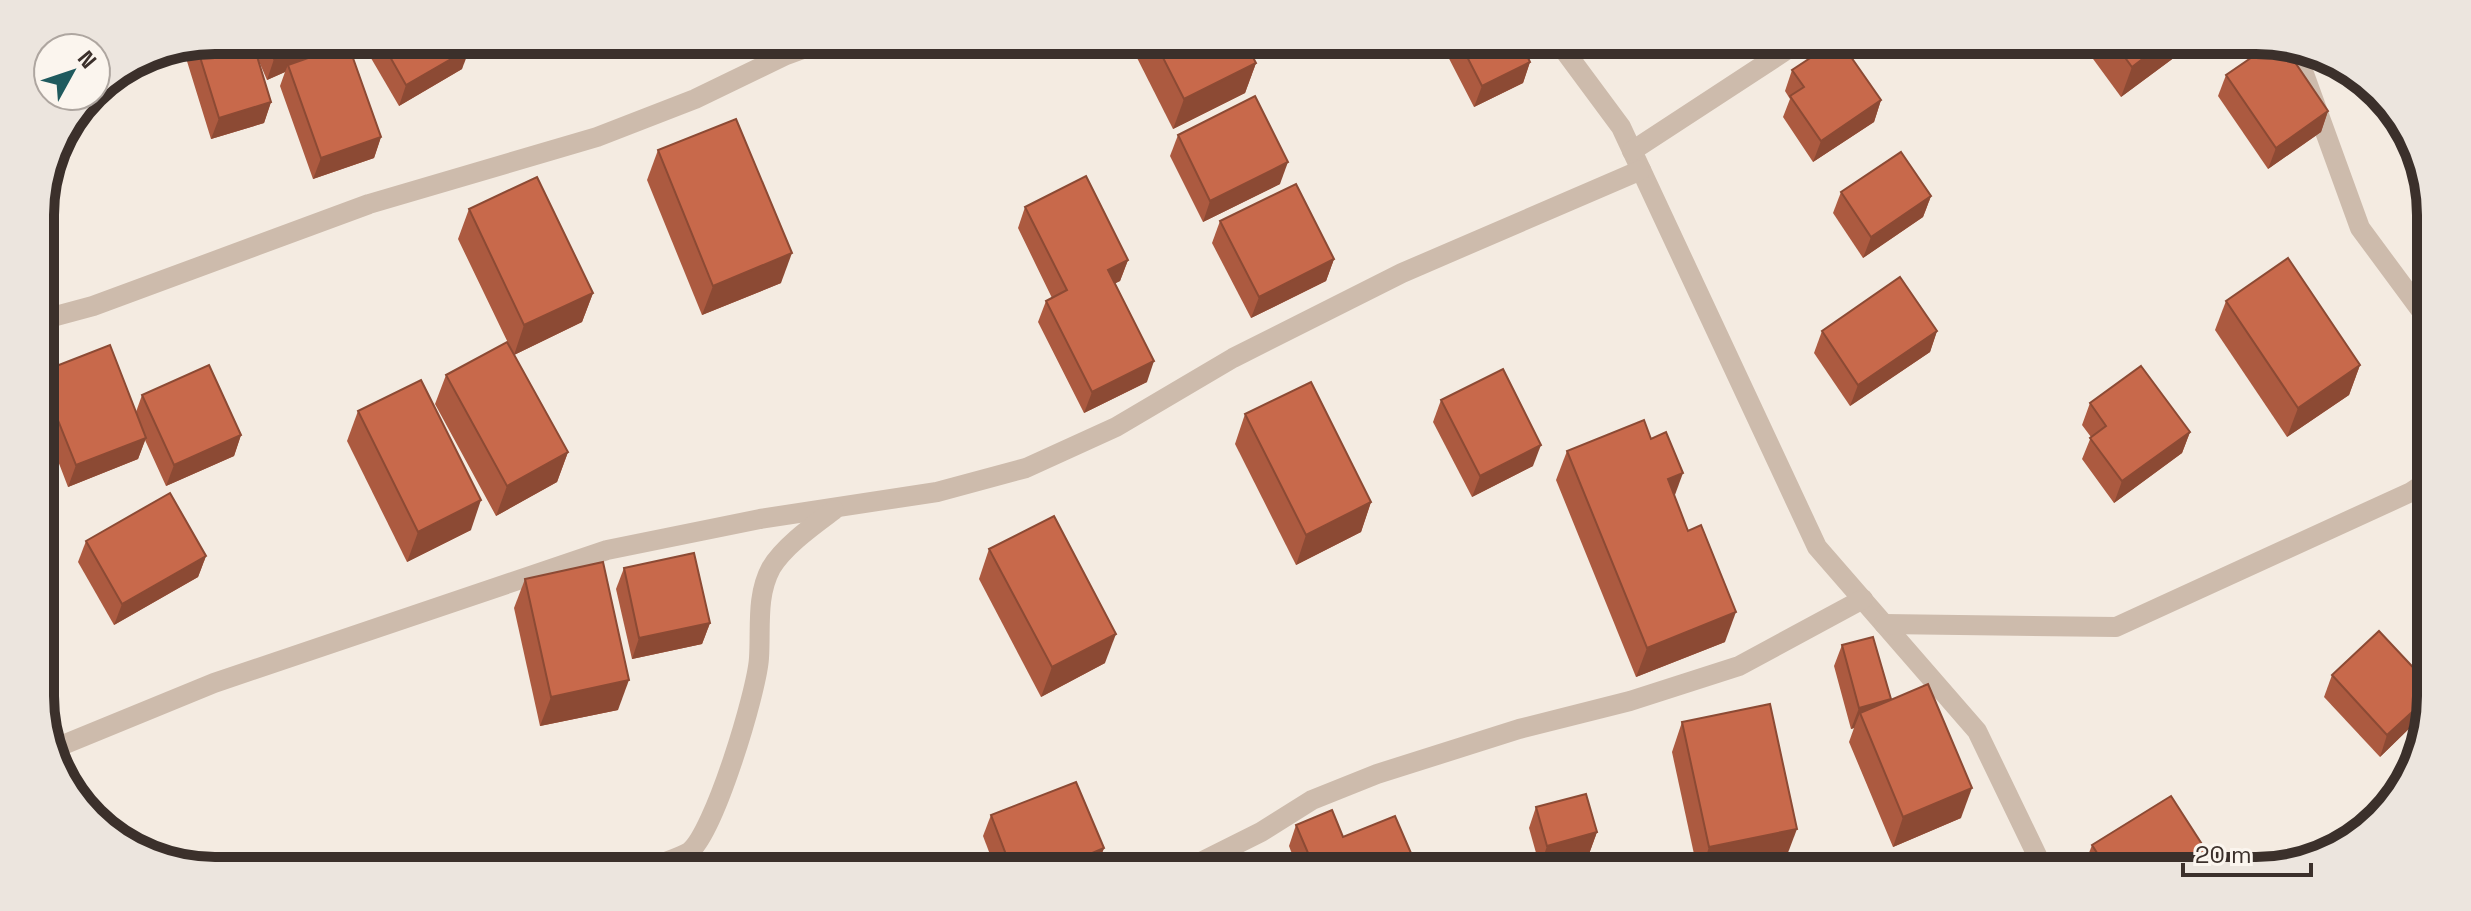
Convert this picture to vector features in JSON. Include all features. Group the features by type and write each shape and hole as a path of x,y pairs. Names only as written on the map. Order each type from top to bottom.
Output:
{"street":[{"path":"54,316 93,306 369,204 597,137 695,99 789,54"},
{"path":"1567,54 1621,127 1817,547 1977,731 2038,857"},
{"path":"1632,151 1780,54"},
{"path":"2299,60 2360,228 2417,305"},
{"path":"62,745 214,683 607,550 760,519 937,492 1026,468 1116,427 1233,358 1402,273 1641,170"},
{"path":"1884,624 2116,627 2417,488"},
{"path":"690,857 712,817 740,736 759,660 759,610 771,568 800,537 837,507"},
{"path":"1211,857 1261,832 1312,800 1377,774 1519,729 1630,701 1739,666 1863,599"}],"building":[{"path":"256,54 271,102 219,118 199,55"},
{"path":"319,54 352,54 381,137 321,158 288,65"},
{"path":"388,54 460,54 406,85"},
{"path":"1161,54 1251,54 1256,63 1184,99"},
{"path":"1466,54 1526,54 1530,62 1482,86"},
{"path":"1816,54 1849,54 1881,100 1821,141 1790,96 1804,87 1792,70"},
{"path":"2122,54 2149,54 2132,67"},
{"path":"2257,54 2292,58 2328,111 2276,148 2226,75"},
{"path":"1255,96 1288,162 1210,201 1178,135"},
{"path":"736,119 792,253 713,286 658,150"},
{"path":"1901,152 1931,196 1871,237 1841,192"},
{"path":"1086,176 1128,260 1108,270 1154,361 1092,392 1046,301 1067,290 1025,207"},
{"path":"537,177 593,293 524,325 469,209"},
{"path":"1296,184 1334,259 1259,297 1220,221"},
{"path":"2288,258 2360,365 2298,408 2226,301"},
{"path":"1900,277 1937,331 1858,385 1822,331"},
{"path":"507,342 568,452 507,486 446,375"},
{"path":"110,345 146,438 76,465 54,410 54,367"},
{"path":"209,365 241,435 174,465 142,395"},
{"path":"2141,366 2190,432 2122,481 2090,438 2106,426 2090,403"},
{"path":"1503,369 1541,445 1480,476 1441,400"},
{"path":"421,380 481,500 418,532 358,411"},
{"path":"1311,382 1371,502 1306,535 1245,414"},
{"path":"1644,420 1651,439 1666,432 1683,473 1668,479 1688,531 1701,525 1736,612 1647,648 1567,451"},
{"path":"170,493 206,556 122,604 86,541"},
{"path":"1054,516 1116,634 1052,667 989,549"},
{"path":"694,553 710,623 639,638 624,568"},
{"path":"603,562 629,680 551,697 525,579"},
{"path":"2379,631 2417,672 2417,708 2387,735 2332,675"},
{"path":"1873,637 1891,699 1859,708 1842,645"},
{"path":"1928,684 1972,788 1903,817 1860,713"},
{"path":"1770,704 1797,829 1709,847 1682,722"},
{"path":"1076,782 1104,848 1083,857 1007,857 991,815"},
{"path":"1586,794 1597,832 1547,846 1536,807"},
{"path":"2171,796 2207,852 2199,857 2100,857 2092,845"},
{"path":"1332,810 1343,837 1395,816 1413,857 1310,857 1296,825"}]}
